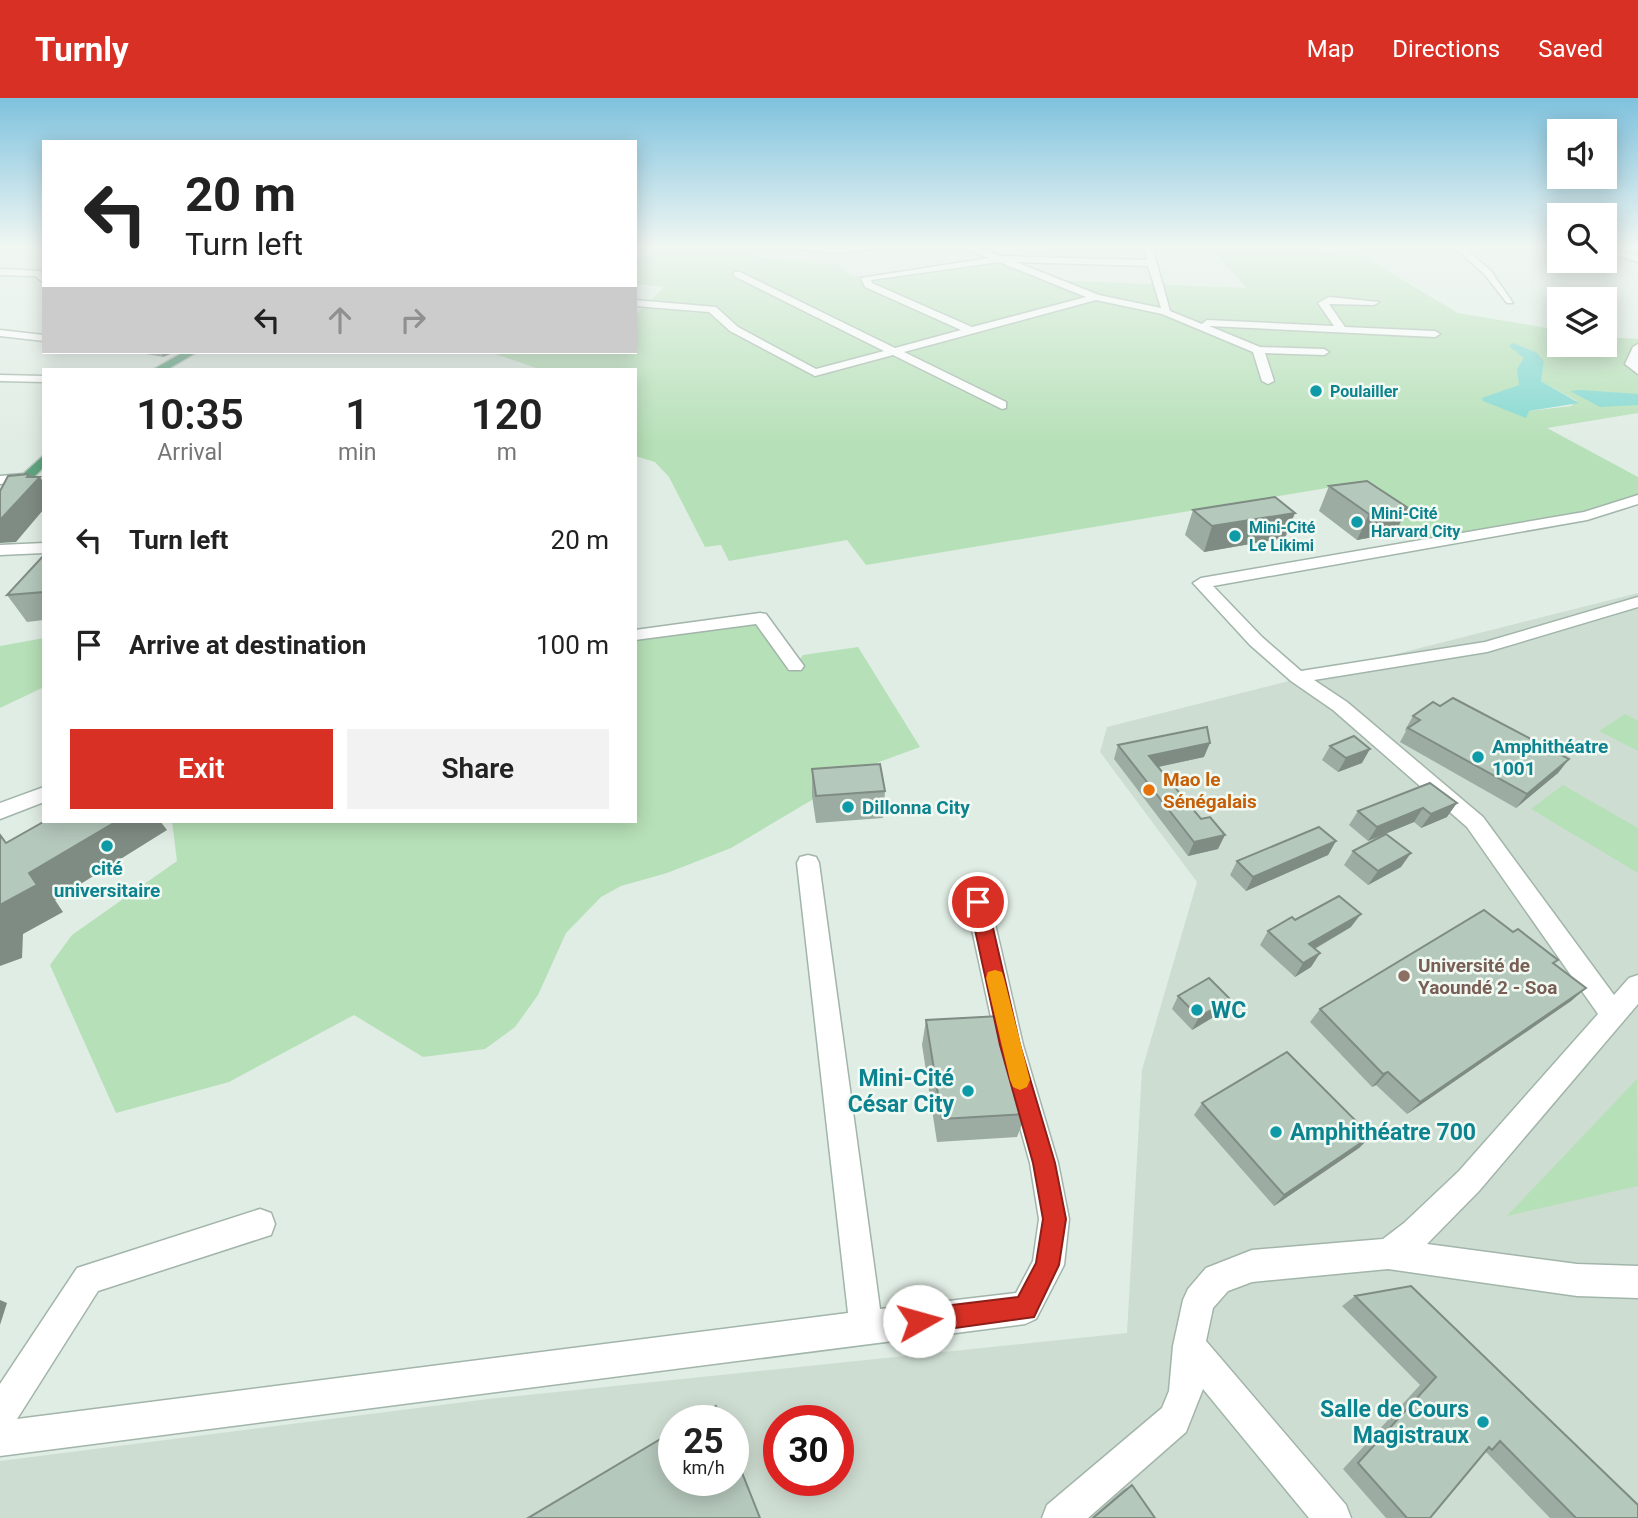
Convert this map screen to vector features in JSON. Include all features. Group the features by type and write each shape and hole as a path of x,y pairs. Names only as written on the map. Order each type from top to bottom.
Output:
{"main road":[{"path":"162,368 188,354"},
{"path":"178,368 203,354"},
{"path":"1,480 42,447"},
{"path":"0,503 42,461"}],"street":[{"path":"716,312 734,329 815,373 1040,312"},
{"path":"814,312 1002,405"},
{"path":"928,312 971,331"},
{"path":"1165,312 1258,350 1324,352"},
{"path":"1329,312 1342,331"},
{"path":"1191,322 1435,334"},
{"path":"0,333 42,338"},
{"path":"1638,347 1631,364 1638,371"},
{"path":"1258,350 1268,380"},
{"path":"0,378 42,379"},
{"path":"1,480 23,478"},
{"path":"1613,1014 1475,822 1340,706 1297,677 1256,641 1201,583 1587,516 1638,499"},
{"path":"0,550 42,548"},
{"path":"1297,677 1488,647 1638,602"},
{"path":"637,635 760,618 795,666"},
{"path":"0,811 42,795"},
{"path":"808,863 866,1327"},
{"path":"0,1439 1025,1308 1048,1265 1054,1219 1044,1163 1010,1045 978,902"},
{"path":"1388,1254 1416,1234 1469,1181 1638,986"},
{"path":"0,1415 88,1279 260,1224"},
{"path":"1059,1518 1174,1420 1186,1391 1189,1346 1199,1300 1217,1279 1252,1266 1388,1254 1577,1280 1638,1282"},
{"path":"1189,1346 1333,1518"}],"shaded area":[{"name":"Université de Yaoundé 2 - Soa","path":"1638,593 1638,1518 0,1518 0,1461 488,1399 1127,1333 1142,1070 1197,882 1100,752 1107,727"}],"green space":[{"path":"638,312 1457,312 1547,328 1547,357 1617,357 1617,338 1638,339 1638,413 1547,428 1638,477 1638,499 1587,516 1427,545 1339,486 866,565 847,540 729,561 721,545 705,547 669,477 655,462 637,457 637,368 536,368 496,354 637,354","holes":["1525,358 1544,362 1541,381 1577,401 1571,406 1529,411 1509,389 1519,385"]},
{"path":"760,618 795,665 803,655 858,647 920,747 871,765 731,848 667,873 621,886 601,897 566,933 538,995 515,1027 485,1049 423,1057 354,1015 229,1082 116,1113 50,965 72,935 177,861 172,823 637,823 637,635"},
{"path":"42,638 42,688 0,708 0,646"},
{"path":"1625,714 1638,721 1638,751 1599,731"},
{"path":"1563,785 1638,828 1638,873 1531,809"},
{"path":"1637,1079 1638,1186 1507,1216"}],"water":[{"path":"1513,343 1537,353 1544,362 1541,381 1579,403 1529,411 1526,418 1483,401 1482,398 1519,385 1517,369 1524,358 1509,346"},
{"path":"1570,391 1638,394 1638,405 1600,407"}],"building":[{"path":"29,474 27,477 40,477 0,520 0,491 8,476"},
{"path":"1367,481 1408,508 1369,514 1329,486"},
{"path":"1275,497 1295,513 1212,526 1193,510"},
{"path":"42,557 42,592 7,595"},
{"name":"Amphithéatre 1001","path":"1453,698 1569,759 1527,794 1408,728 1420,720 1413,716 1433,702 1440,706"},
{"path":"1207,727 1210,743 1149,756 1201,819 1210,817 1225,835 1194,842 1118,745"},
{"path":"1354,736 1370,749 1346,758 1330,746"},
{"path":"880,764 885,791 816,796 812,769"},
{"path":"1430,783 1457,803 1431,814 1423,808 1377,827 1358,811"},
{"path":"42,823 114,823 29,873 37,885 0,905 0,835 6,843"},
{"path":"1319,827 1336,841 1253,877 1237,861"},
{"path":"1386,834 1411,853 1378,871 1353,851"},
{"path":"1339,896 1361,914 1309,944 1320,953 1303,963 1268,931 1292,917 1295,920"},
{"path":"1484,910 1513,932 1518,929 1558,960 1553,963 1586,988 1420,1102 1388,1072 1383,1074 1320,1009"},
{"path":"1209,978 1230,999 1199,1017 1178,996"},
{"name":"Mini-Cité César City","path":"1000,1016 1026,1114 942,1119 926,1020"},
{"name":"Amphithéatre 700","path":"1287,1052 1371,1136 1284,1195 1202,1103"},
{"path":"1411,1286 1638,1505 1638,1518 1576,1518 1500,1441 1492,1450 1489,1447 1430,1518 1407,1518 1358,1463 1436,1377 1355,1296"},
{"path":"658,1441 658,1496 749,1496 749,1490 760,1518 528,1518"},
{"path":"1132,1485 1155,1518 1093,1518"}],"slow traffic":[{"path":"995,978 1020,1080"}],"place":[{"name":"Poulailler","path":"1316,391"},
{"name":"Mini-Cité Harvard City","path":"1357,522"},
{"name":"Mini-Cité Le Likimi","path":"1235,536"},
{"name":"Amphithéatre 1001","path":"1478,757"},
{"name":"Mao le Sénégalais","path":"1149,790"},
{"name":"Dillonna City","path":"848,807"},
{"name":"cité universitaire","path":"107,846"},
{"name":"Université de Yaoundé 2 - Soa","path":"1404,976"},
{"name":"WC","path":"1197,1010"},
{"name":"Mini-Cité César City","path":"968,1091"},
{"name":"Amphithéatre 700","path":"1276,1132"},
{"name":"Salle de Cours Magistraux","path":"1483,1422"}],"route":[{"path":"919,1321 1025,1308 1048,1265 1054,1219 1044,1163 1010,1045 978,902"}]}
